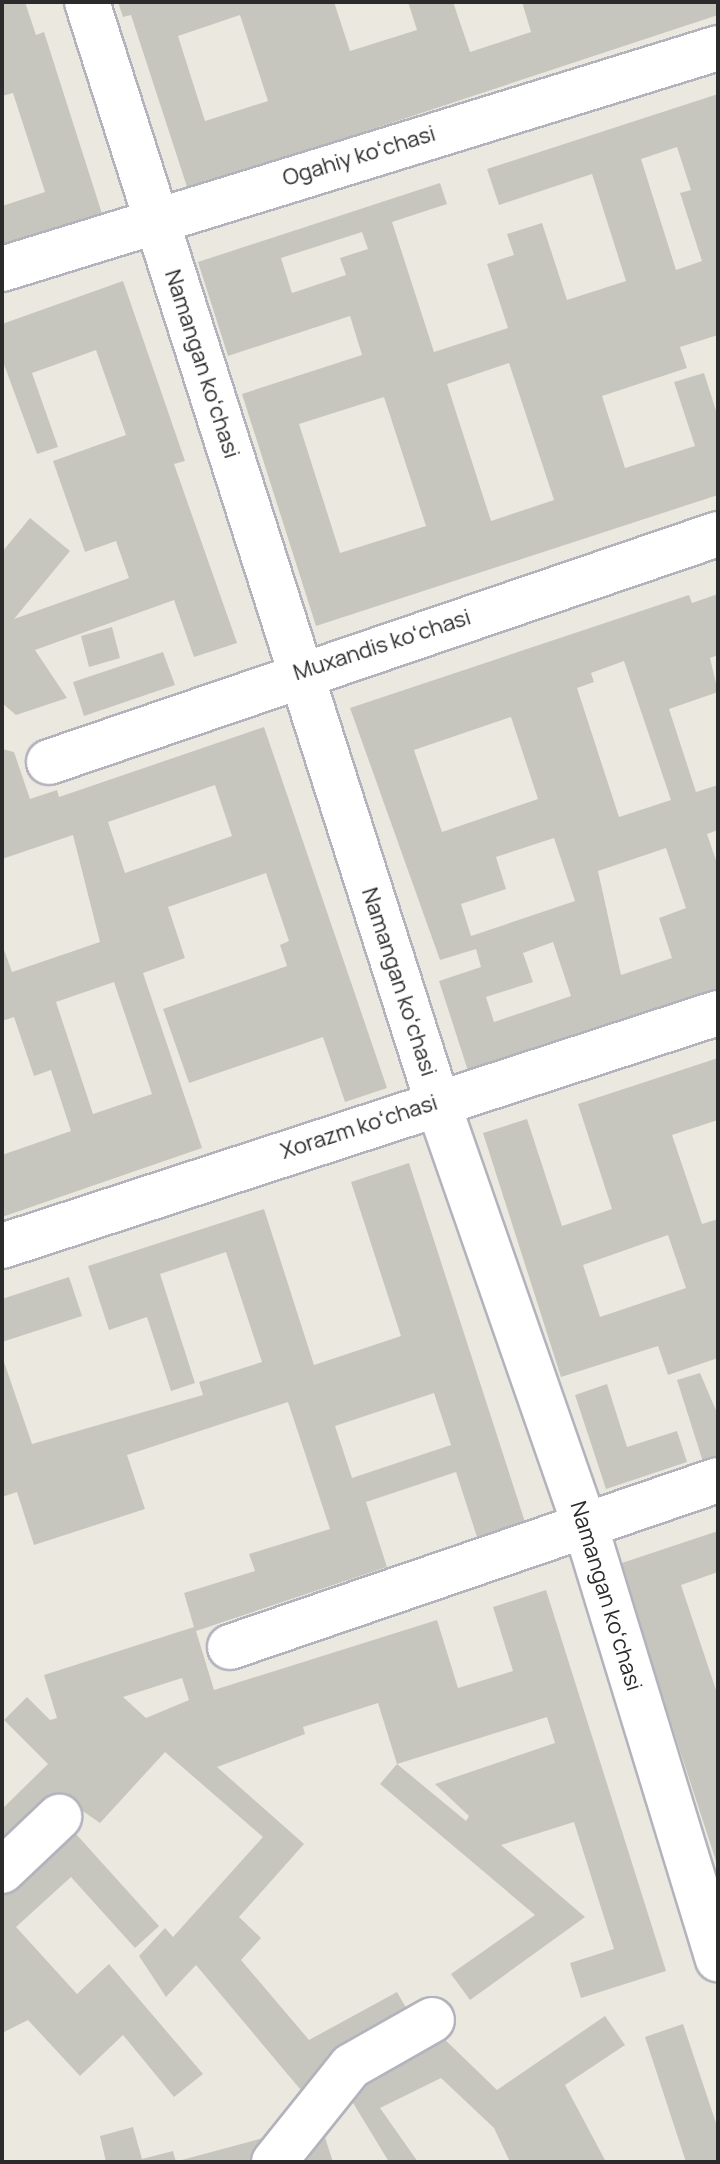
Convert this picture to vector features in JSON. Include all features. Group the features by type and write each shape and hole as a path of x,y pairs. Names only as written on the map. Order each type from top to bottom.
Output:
{"street":[{"name":"Namangan koʻchasi","path":"87,2 437,1101 586,1528 718,1959"},
{"name":"Ogahiy koʻchasi","path":"2,269 155,218 718,48"},
{"name":"Muxandis koʻchasi","path":"49,762 300,672 718,534"},
{"name":"Xorazm koʻchasi","path":"2,1246 437,1101 718,1013"},
{"path":"230,1647 586,1528 718,1480"},
{"path":"2,1871 59,1817"},
{"path":"274,2162 351,2066 432,2020"}],"building":[{"path":"2,2 25,2 36,35 44,32 104,220 2,253 2,206 45,192 13,93 2,96"},
{"path":"118,2 334,2 350,51 417,30 408,2 453,2 470,52 531,32 522,2 718,2 718,15 188,190 131,15 123,17","holes":["240,15 268,101 205,121 178,36"]},
{"path":"718,94 718,335 680,347 687,368 602,396 625,468 695,446 674,382 704,373 718,417 718,495 316,626 242,394 362,355 350,316 228,356 198,262 440,183 447,204 392,222 434,352 508,328 487,264 514,255 507,234 542,223 567,300 626,281 592,174 499,205 487,169","holes":["677,147 691,190 680,193 702,261 676,270 641,159","362,232 368,249 340,258 346,275 292,293 281,258","509,363 554,500 491,521 447,384","384,397 426,526 340,553 299,424"]},
{"path":"123,281 185,461 174,464 237,643 194,657 174,600 35,650 67,698 16,715 2,703 2,552 30,518 70,551 14,619 129,578 116,541 85,552 53,461 126,435 96,350 32,373 58,447 37,454 2,359 2,324"},
{"path":"718,594 718,655 710,658 718,692 669,709 696,792 718,785 718,830 707,834 718,866 718,990 469,1074 439,981 481,967 476,949 440,960 350,708 689,595 692,603","holes":["624,661 671,800 619,817 577,688 594,682 591,673","511,717 538,799 442,832 414,750","554,838 575,901 471,936 461,904 506,889 496,857","666,848 686,908 659,918 672,958 621,975 598,871","553,942 571,996 494,1022 486,997 533,982 523,953"]},
{"path":"112,627 120,658 89,667 81,636"},
{"path":"163,652 175,685 84,716 73,682"},
{"path":"264,727 387,1088 345,1102 323,1037 189,1083 163,1009 287,966 280,945 289,941 266,873 168,907 185,958 143,973 202,1148 2,1217 2,1155 71,1131 51,1070 34,1076 14,1017 2,1021 2,944 12,972 100,942 73,835 2,859 2,749 14,752 30,799 57,790 59,797","holes":["215,785 232,836 125,873 108,822","114,982 152,1094 93,1114 56,1002"]},
{"path":"718,1058 718,1120 672,1135 702,1224 718,1219 718,1358 668,1375 658,1346 561,1377 483,1133 527,1119 562,1226 612,1209 578,1104","holes":["668,1235 686,1288 600,1317 583,1265"]},
{"path":"409,1163 525,1522 477,1537 456,1472 366,1502 387,1567 196,1631 214,1690 437,1620 458,1688 513,1671 493,1607 546,1590 666,1971 581,1998 570,1963 614,1949 574,1822 501,1845 585,1917 470,2000 451,1974 535,1915 380,1784 397,1764 378,1703 303,1727 305,1734 217,1767 304,1844 239,1917 261,1938 241,1960 309,2040 397,1992 416,2025 300,2089 196,1965 166,1997 139,1956 165,1928 173,1937 263,1837 165,1752 100,1823 67,1800 2,1864 2,1809 48,1764 4,1720 27,1697 50,1720 57,1718 44,1675 194,1627 184,1593 255,1571 249,1554 330,1529 288,1402 127,1455 145,1509 34,1545 17,1492 2,1497 2,1356 32,1444 203,1395 199,1382 262,1362 226,1252 160,1274 195,1383 171,1391 147,1317 109,1330 88,1266 264,1209 314,1365 401,1336 351,1182","holes":["434,1393 451,1445 352,1478 335,1426","182,1678 189,1700 146,1718 123,1697","547,1717 555,1743 435,1784 469,1816 466,1821 397,1764"]},
{"path":"69,1277 82,1316 2,1342 2,1299"},
{"path":"700,1373 718,1415 718,1457 703,1462 677,1380"},
{"path":"607,1384 627,1447 677,1431 687,1462 606,1489 575,1395"},
{"path":"718,1531 718,1572 681,1585 718,1696 717,1864 619,1564"},
{"path":"67,1824 159,1926 135,1948 71,1877 16,1927 77,1994 109,1964 203,2074 174,2097 123,2035 80,2076 28,2020 2,2033 2,1883"},
{"path":"605,2016 625,2045 565,2085 606,2162 510,2162 494,2128 441,2078 380,2108 418,2162 389,2162 347,2093 436,2031 497,2090"},
{"path":"683,2024 718,2129 718,2162 686,2162 645,2037"},
{"path":"321,2125 333,2162 286,2162"},
{"path":"133,2127 142,2159 173,2151 176,2162 106,2162 100,2136"},
{"path":"263,2138 270,2162 178,2161"}]}
